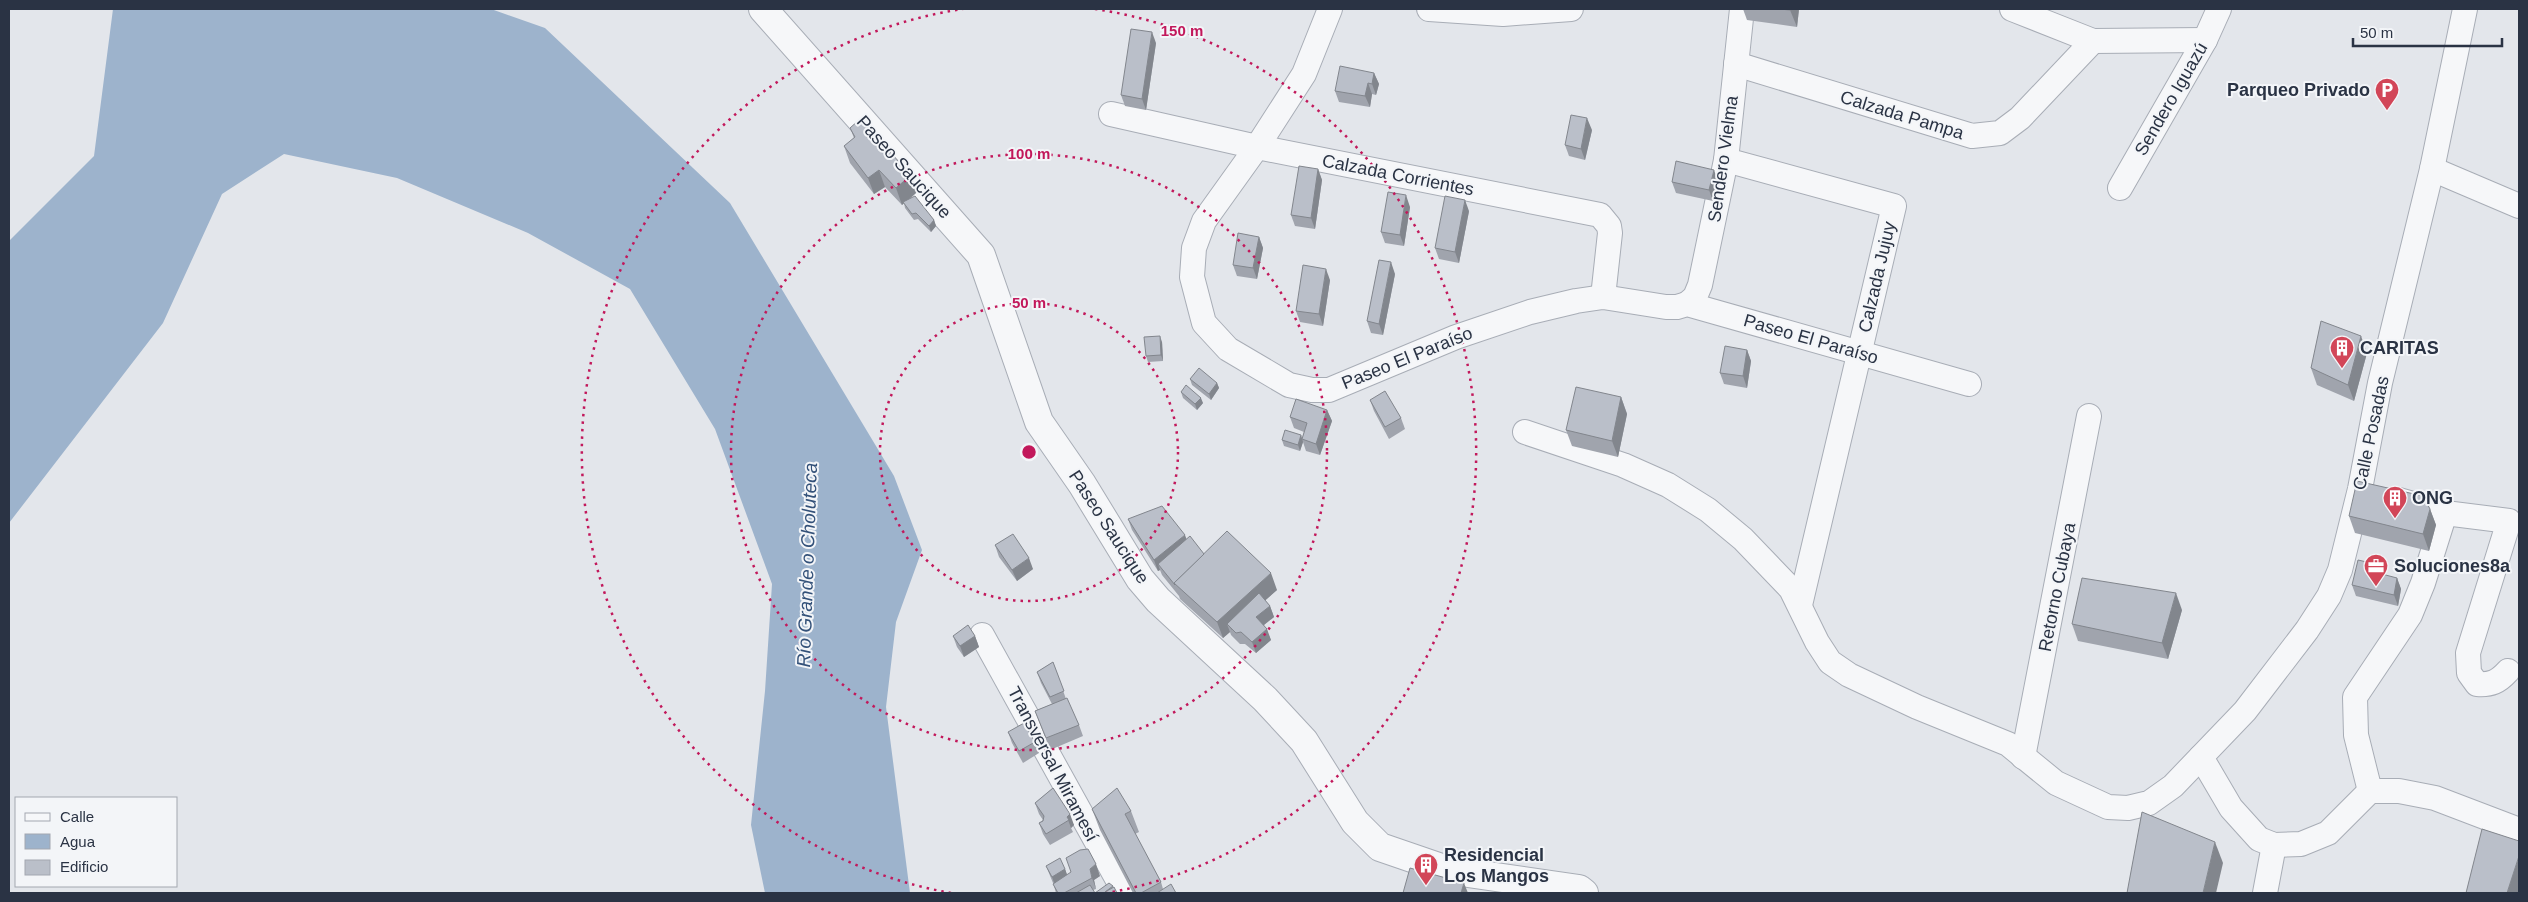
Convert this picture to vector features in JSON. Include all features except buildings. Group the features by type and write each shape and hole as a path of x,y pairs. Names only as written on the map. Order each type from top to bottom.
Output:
{"street":[{"name":"Paseo Saucique","path":"763,9 982,255 1039,422 1082,484 1140,578 1158,600 1265,699 1304,741 1355,822 1380,847 1447,870 1579,889 1584,893"},
{"name":"Paseo El Paraíso","path":"1330,9 1304,74 1257,147 1204,221 1194,248 1192,277 1204,323 1228,349 1290,385 1312,390 1329,390 1456,337 1530,312 1576,301 1603,298 1666,307 1677,307 1687,304 1969,384"},
{"path":"1429,9 1503,14 1571,9"},
{"name":"Sendero Vielma","path":"1687,304 1695,297 1700,285 1726,160 1742,9"},
{"path":"2012,9 2093,41 2205,40"},
{"name":"Sendero Iguazú","path":"2120,188 2205,40 2219,9"},
{"name":"Calle Posadas","path":"1526,432 1623,465 1668,485 1708,510 1743,539 1791,589 1816,642 1830,662 1849,675 1917,707 2008,744 2056,783 2108,807 2128,808 2149,802 2173,786 2246,711 2307,630 2329,596 2340,570 2360,489 2380,383 2432,169 2465,9"},
{"name":"Calzada Pampa","path":"1736,64 1972,136 2000,134 2020,118 2093,41"},
{"name":"Calzada Corrientes","path":"1111,114 1257,147 1600,215 1609,226 1610,233 1603,298"},
{"name":"Calzada Jujuy","path":"1726,160 1894,206 1800,606"},
{"path":"2432,169 2519,206"},
{"name":"Retorno Cubaya","path":"2024,757 2089,416"},
{"path":"2360,489 2444,513 2509,521 2468,653 2469,673 2477,684 2490,685 2500,680 2508,671"},
{"path":"2370,791 2356,735 2356,697 2410,615 2444,513"},
{"name":"Transversal Miramesí","path":"982,634 1125,893"},
{"path":"2201,757 2231,808 2258,839 2274,846 2302,844 2328,833 2370,791 2399,791 2434,798 2519,830"},
{"path":"2264,893 2274,846"}],"water":[{"name":"Río Grande o Choluteca","path":"113,9 491,9 545,28 730,203 894,476 922,550 896,622 886,707 910,893 765,893 751,825 765,691 772,584 715,429 630,289 528,233 397,178 284,154 222,194 163,323 9,523 9,241 94,156"}],"place":[{"name":"Parqueo Privado","path":"2387,111"},
{"name":"CARITAS","path":"2342,369"},
{"name":"ONG","path":"2395,519"},
{"name":"Soluciones8a","path":"2376,587"},
{"name":"Residencial Los Mangos","path":"1426,886"}]}
